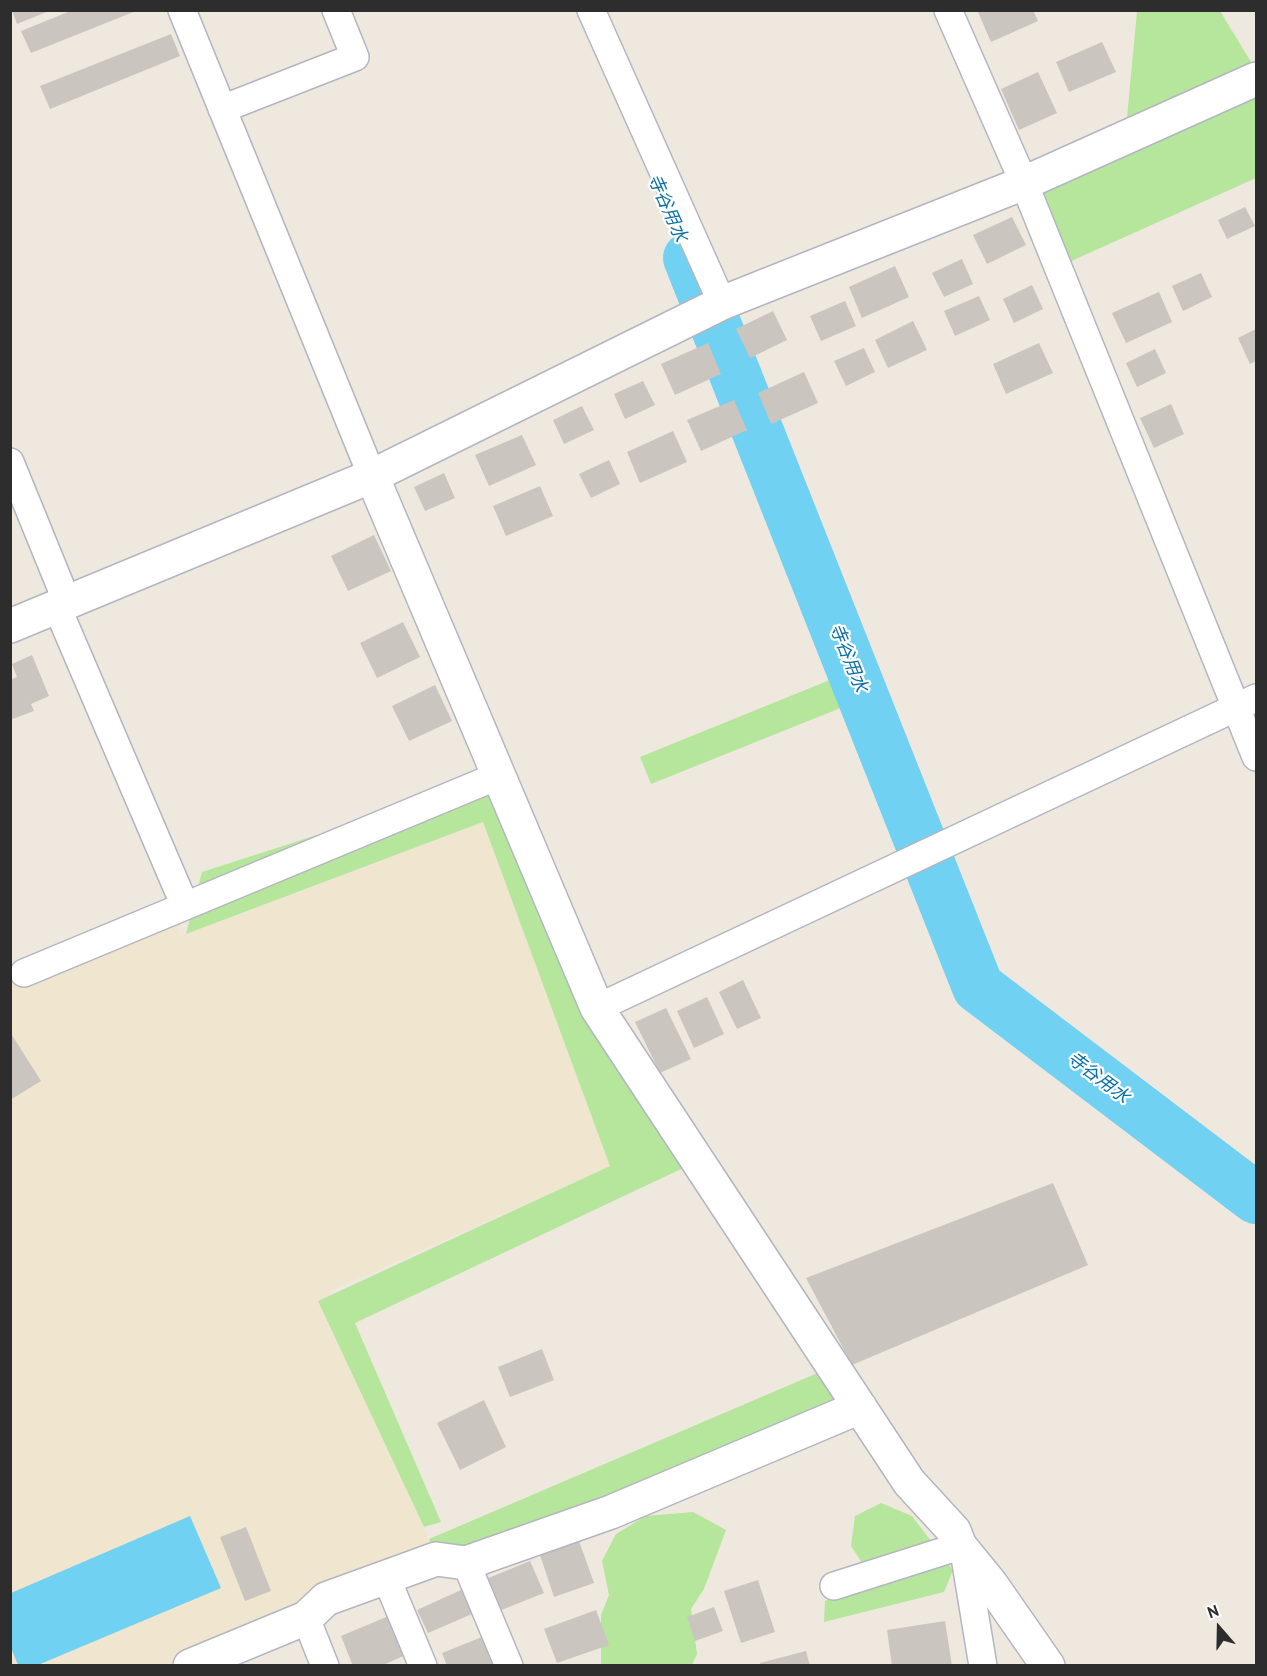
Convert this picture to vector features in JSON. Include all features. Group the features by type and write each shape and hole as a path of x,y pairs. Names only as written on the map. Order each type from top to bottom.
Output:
{"street":[{"path":"182,10 372,476 597,1008 909,1482 954,1531 962,1548 1048,1665"},
{"path":"222,109 355,57 336,10"},
{"path":"591,10 722,303"},
{"path":"948,10 1247,703 1257,757"},
{"path":"10,626 372,476 722,303 1024,183 1257,79"},
{"path":"10,462 62,604 185,906"},
{"path":"597,1008 1247,703"},
{"path":"24,973 500,775"},
{"path":"190,1665 306,1617 326,1599 436,1559 466,1563 611,1512 860,1407"},
{"path":"834,1586 962,1548"},
{"path":"962,1548 983,1665"},
{"path":"466,1563 509,1665"},
{"path":"386,1577 423,1665"},
{"path":"306,1617 325,1665"}],"shaded area":[{"path":"483,822 611,1166 328,1292 436,1559 179,1665 11,1665 11,965 185,906 178,937"}],"green space":[{"path":"1137,11 1220,11 1256,70 1256,178 1058,267 1024,183 1125,139"},
{"path":"847,673 858,701 651,784 640,757"},
{"path":"488,780 597,1008 698,1161 355,1323 441,1522 424,1527 318,1301 610,1166 483,822 186,934 202,872"},
{"path":"834,1366 860,1407 436,1559 429,1539"},
{"path":"881,1503 912,1516 953,1570 944,1592 824,1622 825,1601 870,1575 851,1546 855,1516"},
{"path":"693,1512 726,1530 704,1589 691,1609 697,1654 692,1665 601,1665 601,1615 609,1595 602,1561 616,1534 646,1516"}],"water":[{"path":"190,1516 221,1588 38,1665 18,1665 11,1648 11,1593"}],"building":[{"path":"12,10 49,10 49,11 17,24"},
{"path":"73,10 136,11 31,53 21,31"},
{"path":"981,10 1033,10 1038,21 991,42 978,12"},
{"path":"171,34 180,56 50,109 40,86"},
{"path":"1102,42 1116,72 1069,92 1056,62"},
{"path":"1038,72 1057,113 1019,130 1001,89"},
{"path":"1245,207 1255,226 1227,239 1218,220"},
{"path":"1012,217 1026,245 987,264 973,235"},
{"path":"962,259 973,284 944,297 932,273"},
{"path":"895,266 909,297 862,318 849,287"},
{"path":"1201,273 1212,297 1183,311 1172,286"},
{"path":"1032,285 1043,309 1014,323 1003,299"},
{"path":"1159,292 1172,322 1126,343 1112,313"},
{"path":"979,296 990,320 955,336 944,311"},
{"path":"845,301 856,326 821,341 810,316"},
{"path":"773,311 787,340 750,358 736,329"},
{"path":"913,321 927,350 888,368 875,340"},
{"path":"1256,329 1256,361 1250,364 1238,338"},
{"path":"708,343 721,374 675,395 661,364"},
{"path":"1039,343 1053,373 1006,394 993,364"},
{"path":"864,348 875,372 846,386 834,361"},
{"path":"1155,349 1166,373 1137,387 1126,363"},
{"path":"804,372 818,403 771,424 758,393"},
{"path":"643,381 655,405 625,419 614,394"},
{"path":"734,400 747,430 701,451 687,420"},
{"path":"1171,404 1184,434 1154,448 1140,418"},
{"path":"582,406 594,430 564,444 553,420"},
{"path":"673,431 687,462 640,483 627,452"},
{"path":"522,435 536,465 489,486 475,455"},
{"path":"609,460 620,484 591,498 579,474"},
{"path":"444,473 455,498 425,511 414,487"},
{"path":"540,486 553,516 506,536 493,506"},
{"path":"374,535 391,571 348,591 331,556"},
{"path":"403,622 420,657 377,678 360,643"},
{"path":"32,655 49,696 31,704 34,711 10,720 10,680 17,677 12,664"},
{"path":"435,685 452,721 409,741 392,706"},
{"path":"743,980 761,1018 737,1029 719,992"},
{"path":"707,997 724,1034 694,1048 677,1011"},
{"path":"666,1008 691,1059 660,1073 635,1022"},
{"path":"10,1032 41,1081 10,1100"},
{"path":"1053,1183 1088,1265 852,1365 806,1278"},
{"path":"542,1349 554,1380 510,1397 498,1367"},
{"path":"484,1400 506,1447 460,1470 437,1423"},
{"path":"246,1527 271,1591 245,1601 220,1537"},
{"path":"579,1541 594,1583 554,1597 540,1555"},
{"path":"530,1561 544,1593 499,1611 486,1579"},
{"path":"758,1580 775,1632 741,1643 724,1591"},
{"path":"461,1590 472,1614 428,1633 417,1610"},
{"path":"714,1607 723,1631 695,1641 687,1617"},
{"path":"596,1610 609,1645 557,1663 544,1629"},
{"path":"391,1615 408,1654 381,1666 353,1666 341,1636"},
{"path":"945,1621 952,1666 892,1666 887,1630"},
{"path":"487,1635 499,1666 447,1666 442,1653"},
{"path":"806,1651 810,1666 761,1666 760,1663"}],"waterway":[{"name":"寺谷用水","path":"689,258 978,987 1256,1198"}]}
